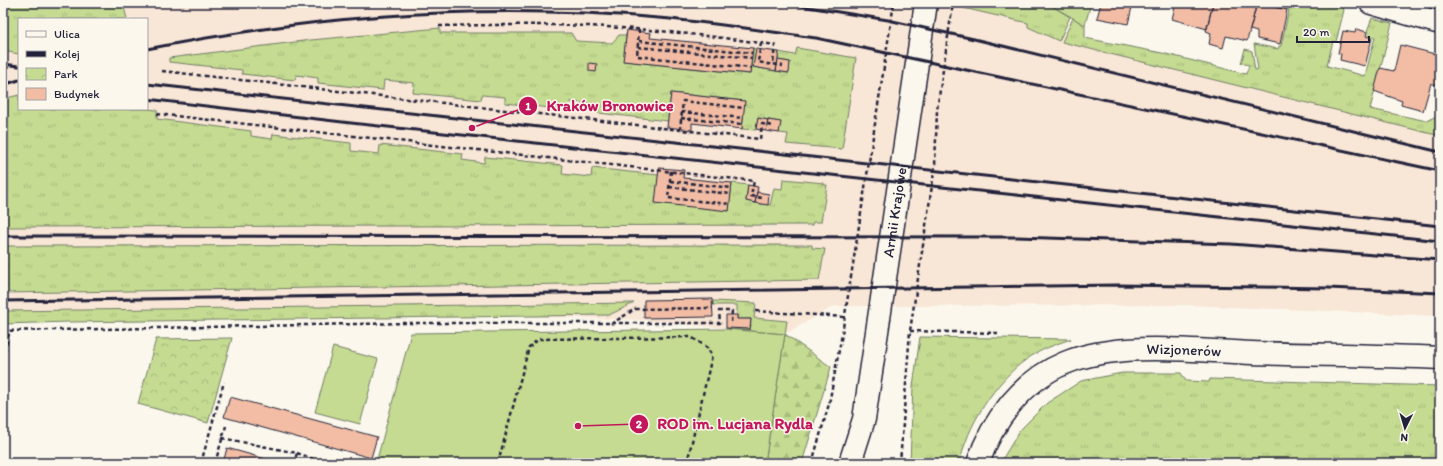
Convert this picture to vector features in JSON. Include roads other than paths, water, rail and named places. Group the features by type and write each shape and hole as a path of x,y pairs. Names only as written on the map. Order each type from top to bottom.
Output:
{"street":[{"name":"Armii Krajowej","path":"850,463 864,419 926,3"},
{"path":"1370,3 1440,23"},
{"name":"Wizjonerów","path":"978,463 993,429 1003,414 1023,391 1064,363 1085,356 1120,350 1182,350 1440,358"},
{"name":"Armii Krajowej","path":"864,419 867,463"}],"railway":[{"path":"783,3 888,20 974,39 1440,152"},
{"path":"148,49 210,37 274,28 338,20 402,15 466,12 530,12 594,14 678,20 816,38 1440,171"},
{"path":"3,64 18,66"},
{"path":"3,85 18,80"},
{"path":"148,84 1440,226"},
{"path":"148,99 351,123 1440,241"},
{"path":"3,236 1017,237 1231,244 1440,260"},
{"path":"3,301 1117,285 1328,288 1440,293"}],"place":[{"name":"Kraków Bronowice","path":"472,128"},
{"name":"ROD im. Lucjana Rydla","path":"578,426"}]}
